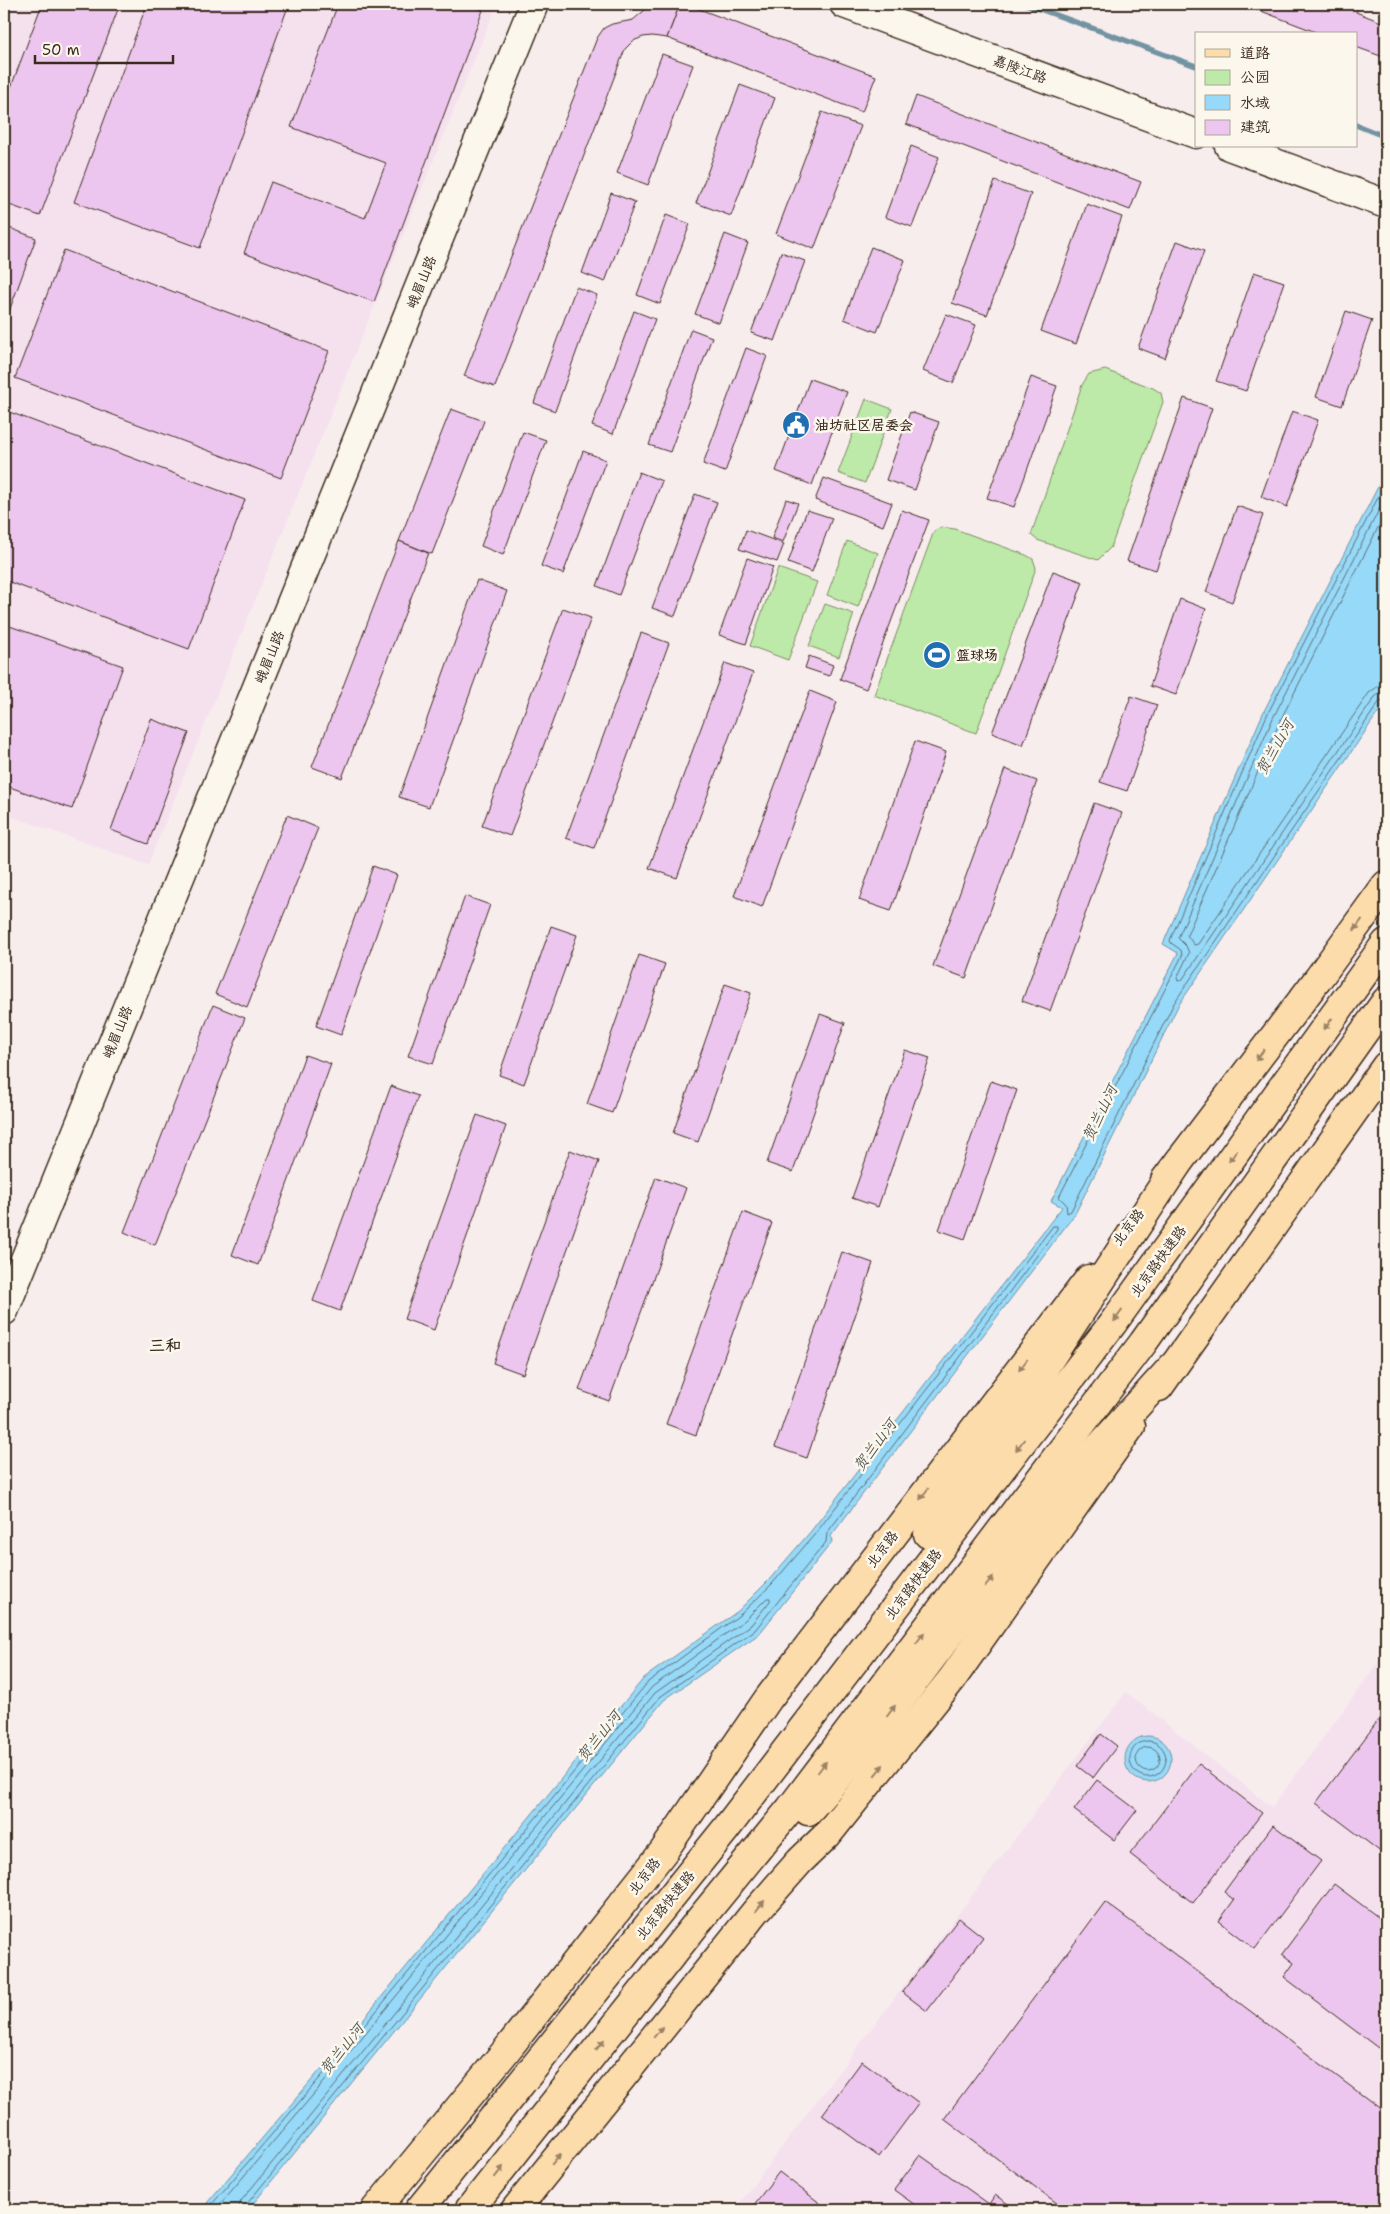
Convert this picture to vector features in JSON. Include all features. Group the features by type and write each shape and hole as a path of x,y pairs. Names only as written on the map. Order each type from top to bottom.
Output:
{"main road":[{"name":"北京路","path":"376,2210 505,2052 663,1852 768,1699 1318,979 1386,885"},
{"name":"北京路快速路","path":"420,2210 725,1830 1113,1324 1386,943"},
{"path":"469,2210 790,1809 1144,1342 1385,1002"},
{"path":"515,2210 761,1904 800,1861 827,1835 952,1679 1386,1066"},
{"path":"725,1830 805,1700 1012,1421 1180,1160"},
{"path":"693,1928 799,1821 850,1765 1025,1535 1101,1445 1173,1366"}],"street":[{"name":"峨眉山路","path":"4,1310 534,4"},
{"name":"嘉陵江路","path":"844,4 1195,134"},
{"path":"1234,148 1386,204"}],"shaded area":[{"path":"4,4 497,4 148,865 4,814"},
{"path":"1386,1652 1386,2210 734,2210 1126,1692 1272,1807"}],"green space":[{"path":"1105,370 1153,388 1161,393 1163,402 1111,547 1098,560 1037,540 1031,535 1082,385 1089,374"},
{"path":"866,399 892,409 865,483 838,473"},
{"path":"941,527 955,529 1026,555 1033,559 1036,568 976,733 874,695 934,531"},
{"path":"847,541 878,553 858,607 827,595"},
{"path":"778,568 817,582 788,660 750,646"},
{"path":"825,604 854,614 839,657 809,646"}],"water":[{"name":"贺兰山河","path":"1386,471 1386,701 1178,1006 1075,1214 831,1536 832,1542 759,1634 664,1700 248,2210 201,2210 351,2034 644,1678 738,1611 768,1581 811,1531 1062,1207 1051,1201 1178,953 1163,944 1263,713"},
{"path":"1144,1736 1152,1736 1161,1740 1167,1746 1171,1759 1167,1772 1161,1778 1152,1782 1144,1782 1135,1778 1129,1772 1125,1763 1125,1755 1129,1746 1135,1740"}],"building":[{"path":"4,4 10,4 4,21"},
{"path":"42,4 120,4 40,216 4,203 4,106"},
{"path":"147,4 289,4 200,248 74,202"},
{"path":"338,4 467,4 483,10 374,302 244,253 271,182 365,218 386,163 291,127"},
{"path":"652,4 680,4 667,38 643,37 633,41 625,49 495,387 464,376 597,38 604,28 612,24 633,20"},
{"path":"680,4 686,4 876,76 862,112 667,38"},
{"path":"1243,4 1360,4 1356,12 1386,24 1386,58 1358,48 1358,32 1316,32"},
{"path":"662,54 693,65 648,185 617,173"},
{"path":"740,85 775,98 731,216 696,203"},
{"path":"916,96 1141,182 1130,210 906,124"},
{"path":"822,112 861,126 814,249 776,234"},
{"path":"911,146 939,157 912,227 885,217"},
{"path":"995,181 1031,194 987,315 952,303"},
{"path":"611,193 635,202 605,282 582,273"},
{"path":"1087,204 1122,217 1076,344 1041,331"},
{"path":"666,215 690,224 660,304 637,295"},
{"path":"4,226 36,238 4,325"},
{"path":"725,234 748,243 719,323 695,314"},
{"path":"1177,241 1204,251 1165,358 1138,348"},
{"path":"871,247 905,260 877,332 844,319"},
{"path":"64,250 329,351 281,478 15,378"},
{"path":"781,252 805,261 775,341 751,333"},
{"path":"1254,272 1284,282 1246,391 1216,381"},
{"path":"576,287 597,295 555,411 534,403"},
{"path":"634,311 655,319 613,434 592,426"},
{"path":"1346,311 1372,320 1342,406 1316,397"},
{"path":"946,314 976,325 953,383 923,371"},
{"path":"691,329 712,337 670,452 649,445"},
{"path":"746,348 767,356 725,472 703,464"},
{"path":"1031,377 1057,386 1014,507 987,498"},
{"path":"810,379 847,392 812,485 776,471"},
{"path":"1184,398 1212,408 1156,570 1127,561"},
{"path":"451,409 484,421 432,554 399,541"},
{"path":"4,410 245,500 189,649 4,580"},
{"path":"1292,411 1318,420 1287,507 1261,497"},
{"path":"910,412 939,422 915,490 886,480"},
{"path":"523,432 546,440 503,555 481,546"},
{"path":"583,451 606,460 563,574 541,566"},
{"path":"639,472 662,481 619,595 597,586"},
{"path":"824,478 892,503 883,526 815,500"},
{"path":"695,494 717,502 675,616 652,608"},
{"path":"786,499 798,503 783,542 772,538"},
{"path":"1237,506 1263,515 1232,602 1206,592"},
{"path":"807,510 832,518 812,572 788,563"},
{"path":"902,510 929,520 866,689 840,679"},
{"path":"746,530 784,544 777,562 739,549"},
{"path":"399,541 428,553 342,778 312,767"},
{"path":"747,558 773,567 746,644 719,635"},
{"path":"1053,571 1083,582 1023,745 992,733"},
{"path":"477,580 507,591 429,807 399,797"},
{"path":"1180,599 1206,609 1176,695 1150,686"},
{"path":"563,608 591,618 510,836 482,826"},
{"path":"4,624 123,666 72,809 4,785"},
{"path":"641,633 669,643 594,848 566,838"},
{"path":"809,656 833,665 829,676 805,668"},
{"path":"725,663 753,673 677,878 649,868"},
{"path":"810,691 837,702 762,907 734,896"},
{"path":"1131,696 1157,705 1127,791 1100,782"},
{"path":"151,719 189,733 148,844 111,830"},
{"path":"915,741 946,752 891,911 859,900"},
{"path":"1005,769 1037,781 966,978 933,966"},
{"path":"1094,803 1122,813 1050,1011 1022,1001"},
{"path":"287,815 318,828 247,1007 215,994"},
{"path":"373,866 397,875 341,1035 316,1026"},
{"path":"465,896 490,905 433,1064 408,1056"},
{"path":"551,926 577,935 524,1084 499,1075"},
{"path":"639,955 665,964 612,1113 587,1104"},
{"path":"725,984 751,993 698,1142 673,1133"},
{"path":"213,1005 245,1018 155,1245 124,1232"},
{"path":"820,1014 845,1023 793,1172 767,1163"},
{"path":"905,1050 930,1058 878,1207 852,1198"},
{"path":"305,1055 331,1064 258,1265 232,1255"},
{"path":"991,1081 1017,1090 965,1239 939,1230"},
{"path":"391,1086 418,1096 340,1311 313,1301"},
{"path":"477,1115 506,1126 434,1330 404,1319"},
{"path":"570,1150 599,1161 523,1374 493,1363"},
{"path":"656,1177 686,1188 609,1401 579,1390"},
{"path":"743,1212 772,1223 696,1435 666,1424"},
{"path":"842,1252 873,1263 807,1458 775,1447"},
{"path":"1386,1710 1386,1856 1316,1803"},
{"path":"1101,1734 1117,1746 1093,1778 1077,1766"},
{"path":"1199,1764 1262,1813 1193,1903 1130,1854"},
{"path":"1097,1780 1137,1810 1114,1840 1074,1810"},
{"path":"1273,1825 1321,1861 1255,1949 1219,1921 1234,1900 1224,1892"},
{"path":"1334,1884 1386,1923 1386,2054 1284,1977 1294,1963 1282,1954"},
{"path":"1105,1902 1386,2113 1386,2210 1066,2210 944,2119"},
{"path":"959,1918 983,1937 927,2011 902,1992"},
{"path":"862,2061 919,2103 879,2157 822,2115"},
{"path":"920,2155 989,2204 995,2195 1017,2210 922,2210 894,2190"},
{"path":"779,2172 829,2210 750,2210"}],"waterway":[{"path":"1026,4 1195,66"},
{"path":"1358,126 1386,137"}],"place":[{"name":"油坊社区居委会","path":"796,425"},
{"name":"篮球场","path":"937,655"}],"district":[{"name":"三和","path":"165,1345"}]}
